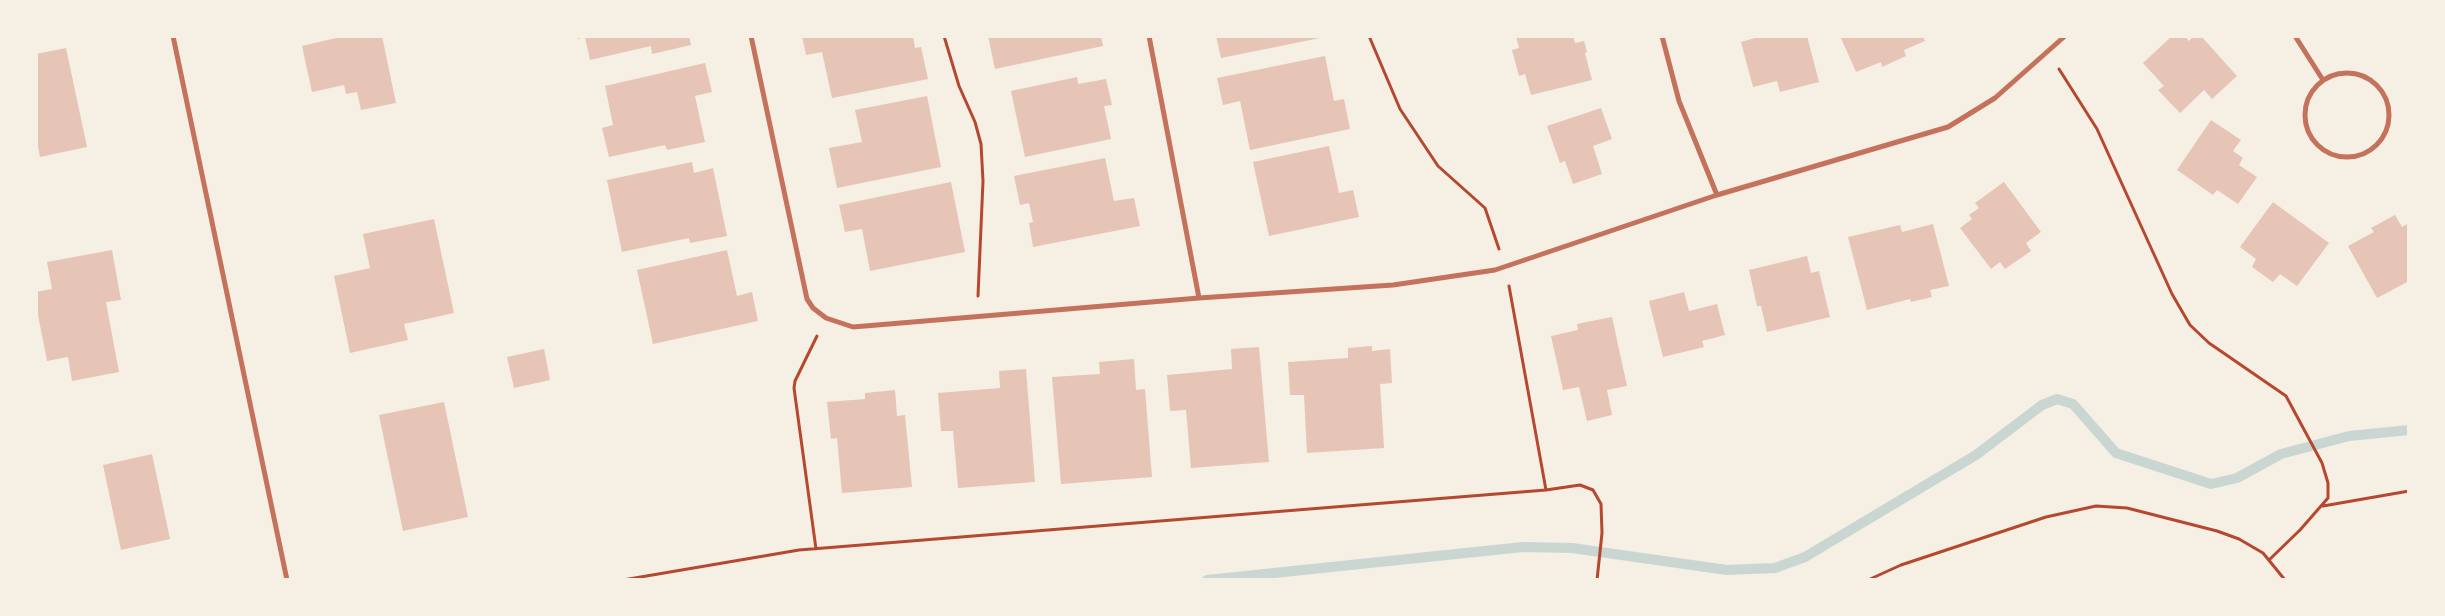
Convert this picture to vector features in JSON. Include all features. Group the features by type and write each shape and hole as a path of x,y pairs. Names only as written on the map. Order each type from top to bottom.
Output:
{"street":[{"path":"173,36 287,580"},
{"path":"751,36 803,284 810,304 826,318 854,327 1199,298 1393,285 1459,277 1505,268 1716,195 1948,127 1989,103 2065,36"},
{"path":"1149,36 1199,298"},
{"path":"1662,36 1679,100 1716,195"},
{"path":"2295,36 2323,80"},
{"path":"2349,72 2363,76 2380,88 2388,107 2388,121 2384,134 2376,145 2364,153 2343,156 2330,153 2314,140 2307,128 2306,108 2310,95 2323,80 2336,74 2349,72"}],"path":[{"path":"944,36 959,86 975,122 981,144 983,181 977,317"},
{"path":"1369,36 1394,98 1422,144 1438,166 1475,197 1487,211 1505,268 1546,490"},
{"path":"2046,53 2063,74 2098,129 2172,294 2190,325 2209,343 2286,396 2322,463 2329,489 2328,498 2270,559"},
{"path":"816,548 794,388 795,381 826,318"},
{"path":"622,580 816,548 1546,490 1580,485 1593,490 1601,504 1602,533 1598,580"},
{"path":"2322,506 2409,491"},
{"path":"1868,580 1901,565 2046,517 2096,506 2126,508 2217,531 2256,548 2270,559 2285,580"}],"building":[{"path":"335,36 382,36 396,103 361,110 357,92 346,94 344,85 312,92 302,46 336,38"},
{"path":"577,36 689,36 691,45 652,54 651,46 590,60 585,37 578,39"},
{"path":"802,36 913,36 915,48 921,47 928,79 832,98 822,52 806,55"},
{"path":"988,36 1101,36 1103,46 995,69"},
{"path":"1216,36 1325,36 1325,37 1221,58"},
{"path":"1516,36 1573,36 1575,43 1584,41 1592,80 1531,95 1525,74 1519,76 1512,50 1519,48"},
{"path":"1762,36 1807,36 1819,82 1780,92 1777,81 1753,87 1741,42"},
{"path":"1840,36 1923,36 1925,41 1904,50 1906,56 1882,67 1881,62 1856,72"},
{"path":"2172,36 2185,36 2189,41 2194,36 2201,36 2237,76 2212,99 2204,90 2180,113 2158,90 2164,86 2143,63"},
{"path":"66,48 87,147 40,157 36,137 36,54"},
{"path":"1325,56 1334,101 1344,99 1350,129 1250,150 1240,101 1223,105 1217,78"},
{"path":"705,63 712,92 695,96 705,142 667,150 665,145 609,157 602,128 613,125 605,86"},
{"path":"1077,77 1078,84 1106,79 1112,105 1104,106 1111,139 1025,157 1011,91"},
{"path":"927,96 941,167 837,188 829,148 862,142 855,110"},
{"path":"1601,108 1612,139 1593,146 1602,174 1573,184 1565,161 1560,163 1547,126"},
{"path":"2211,120 2241,140 2233,151 2243,158 2239,165 2257,177 2238,204 2217,190 2213,195 2177,170"},
{"path":"1329,146 1339,193 1353,190 1359,217 1269,236 1253,162"},
{"path":"1105,158 1114,201 1134,198 1140,226 1033,247 1029,223 1033,222 1029,203 1020,205 1014,176"},
{"path":"692,162 694,173 713,168 727,236 690,243 689,238 622,252 607,180"},
{"path":"951,182 965,252 870,271 862,229 845,232 839,205"},
{"path":"2004,182 2041,232 2026,243 2031,251 2005,269 2000,262 1991,269 1960,228 1972,219 1969,215 1979,208 1975,203"},
{"path":"2273,202 2329,243 2297,286 2280,274 2273,282 2252,267 2256,259 2240,247"},
{"path":"2395,215 2402,227 2409,223 2409,281 2377,298 2348,246 2374,232 2371,228"},
{"path":"434,219 454,313 404,324 408,340 350,353 334,276 370,268 363,234"},
{"path":"1933,224 1949,286 1930,290 1932,297 1911,302 1910,299 1867,310 1848,237 1900,225 1902,232"},
{"path":"112,250 121,300 106,302 119,372 72,381 68,357 47,361 36,305 36,292 52,289 47,262"},
{"path":"727,250 737,296 752,292 758,321 653,344 637,270"},
{"path":"1807,256 1811,273 1819,271 1830,317 1767,332 1761,306 1757,306 1749,270"},
{"path":"1684,292 1689,311 1717,304 1725,335 1702,341 1704,347 1663,357 1649,301"},
{"path":"1612,317 1627,386 1607,390 1612,415 1587,421 1579,387 1563,390 1551,336 1578,330 1577,324"},
{"path":"1372,346 1372,351 1390,349 1392,383 1380,384 1384,448 1307,453 1304,395 1290,395 1288,362 1348,358 1348,348"},
{"path":"1259,347 1269,462 1191,468 1186,410 1170,411 1167,375 1232,369 1231,349"},
{"path":"544,349 550,380 514,388 507,357"},
{"path":"1134,359 1136,390 1145,389 1152,477 1061,484 1052,377 1100,374 1099,362"},
{"path":"1026,369 1035,482 958,488 953,431 941,431 938,393 1000,388 999,371"},
{"path":"895,390 897,416 905,415 912,487 842,493 837,438 831,439 827,402 865,399 865,393"},
{"path":"444,402 468,517 403,531 379,415"},
{"path":"152,454 170,539 121,550 103,465"}],"waterway":[{"path":"1207,580 1523,547 1572,548 1727,570 1775,568 1805,557 1976,455 2042,405 2057,399 2073,404 2116,453 2211,484 2237,478 2281,454 2349,436 2409,430"}]}
